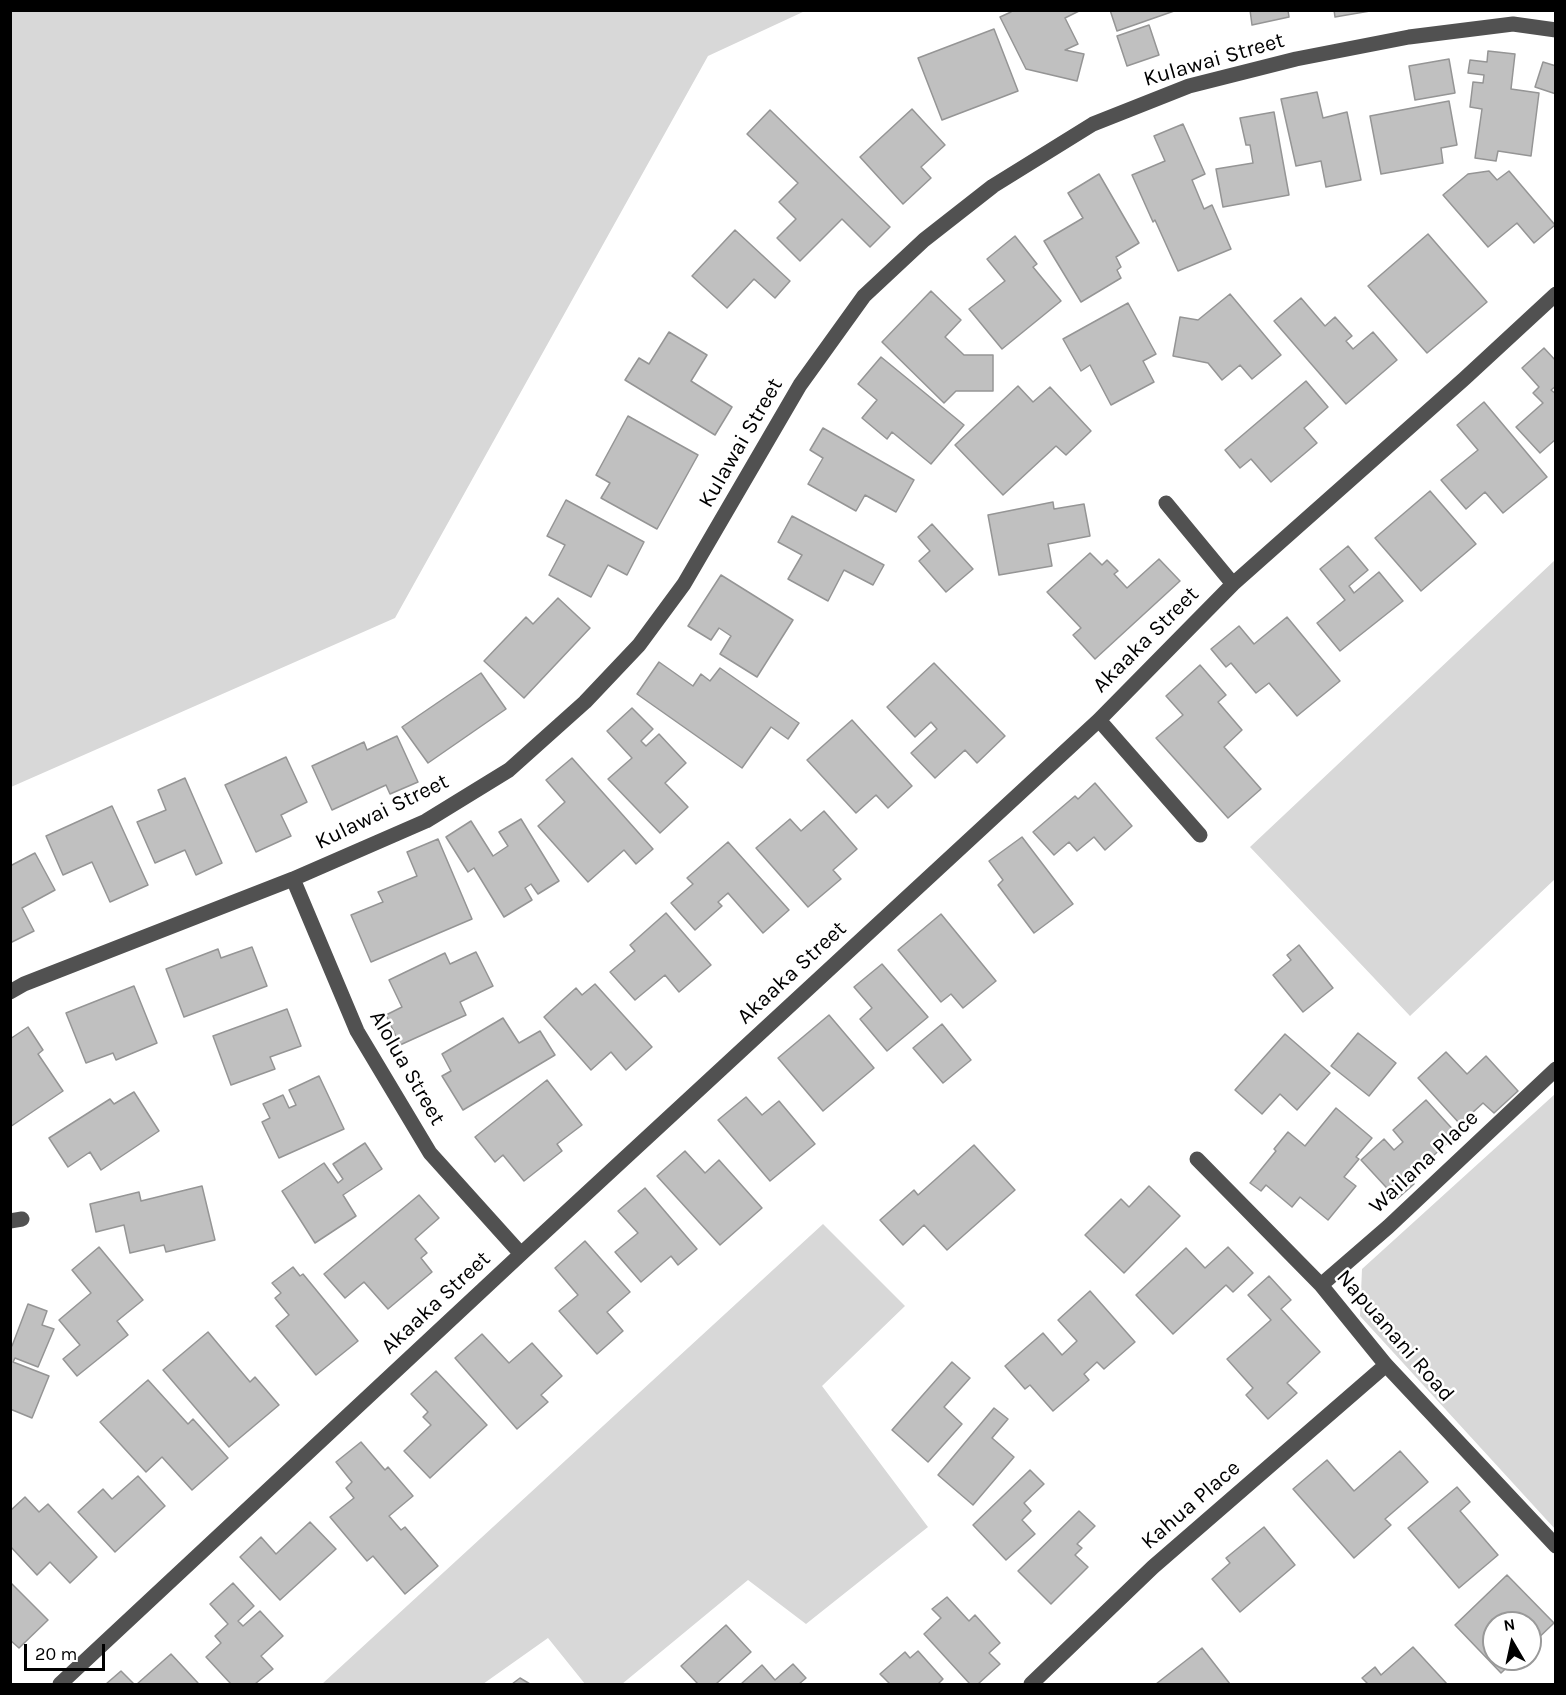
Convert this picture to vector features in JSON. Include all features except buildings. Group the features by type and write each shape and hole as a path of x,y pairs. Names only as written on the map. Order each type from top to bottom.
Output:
{"street":[{"name":"Kulawai Street","path":"10,992 24,984 293,879 426,821 508,770 585,702 639,645 684,584 800,386 864,296 924,240 993,186 1093,124 1189,86 1296,58 1409,37 1513,24 1556,30"},
{"name":"Akaaka Street","path":"60,1684 1099,720 1233,584 1556,294"},
{"path":"1166,503 1233,584"},
{"path":"1099,720 1200,835"},
{"name":"Alolua Street","path":"293,879 357,1031 430,1153 521,1254"},
{"name":"Wailana Place","path":"1322,1285 1388,1227 1556,1069"},
{"name":"Napuanani Road","path":"1197,1160 1322,1285 1386,1365 1556,1546"},
{"name":"Kahua Place","path":"1031,1684 1153,1568 1386,1365"}],"shaded area":[{"path":"11,10 805,11 708,56 395,618 11,787"},
{"path":"1555,560 1555,879 1410,1016 1250,847"},
{"path":"1555,1094 1555,1529 1360,1316 1362,1269"},
{"path":"823,1224 905,1306 822,1386 928,1527 806,1624 748,1580 622,1684 585,1684 548,1638 483,1684 322,1684"}]}
